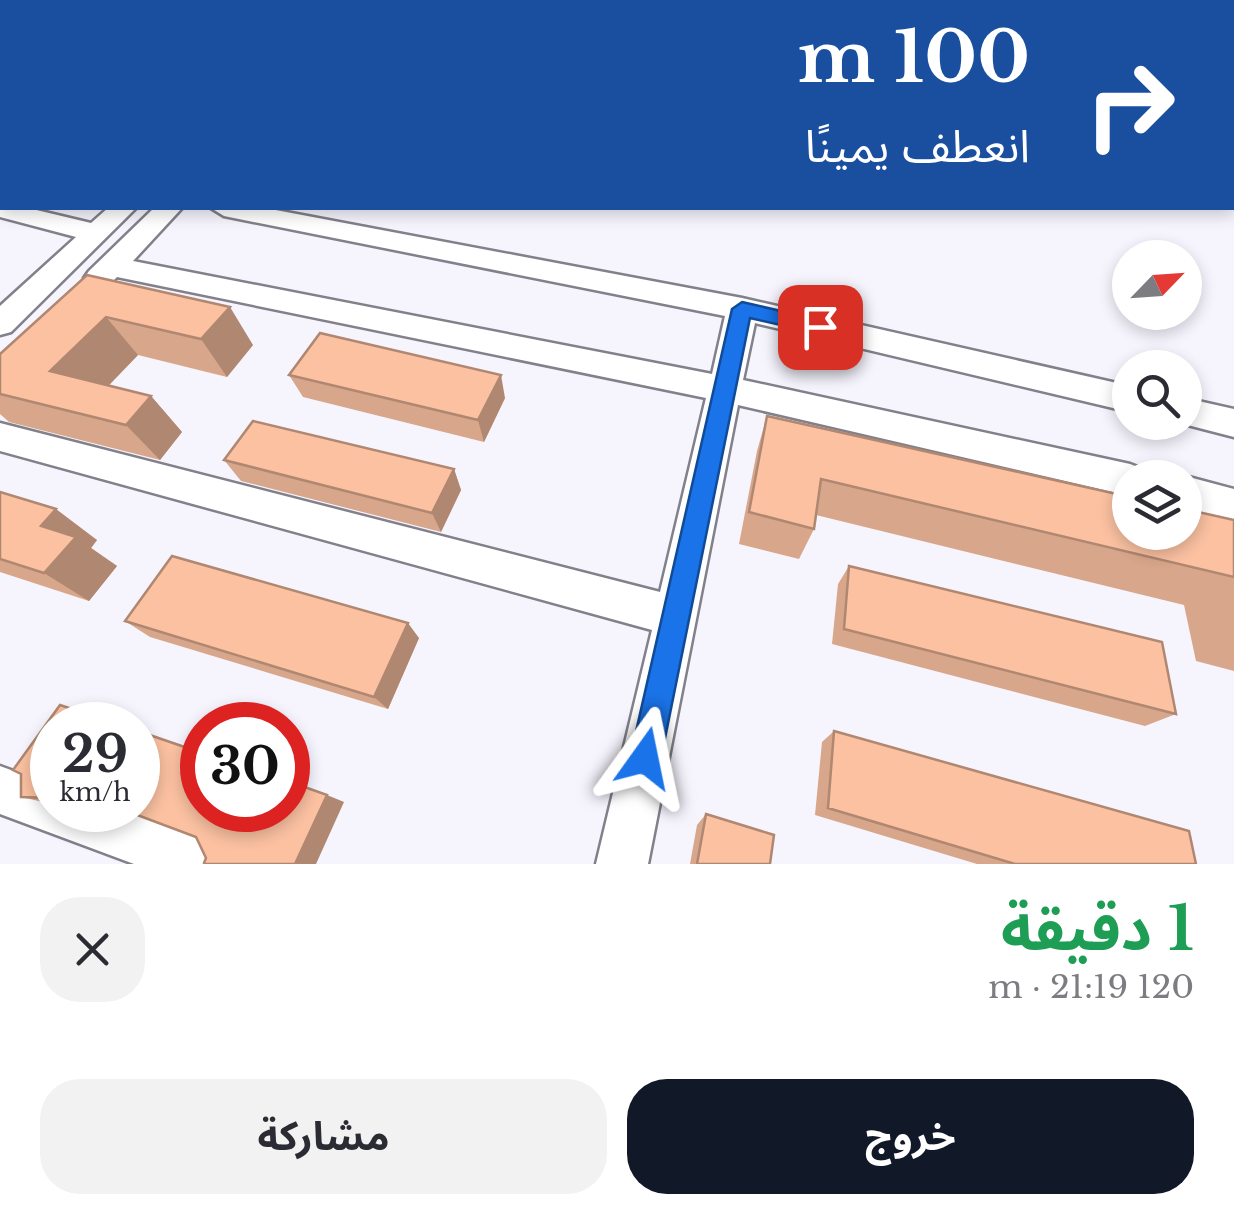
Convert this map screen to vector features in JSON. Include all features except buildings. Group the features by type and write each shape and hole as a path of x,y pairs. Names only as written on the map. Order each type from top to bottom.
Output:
{"street":[{"path":"4,210 96,233"},
{"path":"12,319 121,210"},
{"path":"77,300 167,210"},
{"path":"234,210 742,309 1112,396"},
{"path":"111,266 724,389 1112,476"},
{"path":"622,864 742,309"},
{"path":"1202,416 1234,423"},
{"path":"0,437 676,616"},
{"path":"1202,497 1234,505"},
{"path":"0,790 30,801"},
{"path":"114,832 202,864"}],"route":[{"path":"645,758 742,309 820,327"}]}
